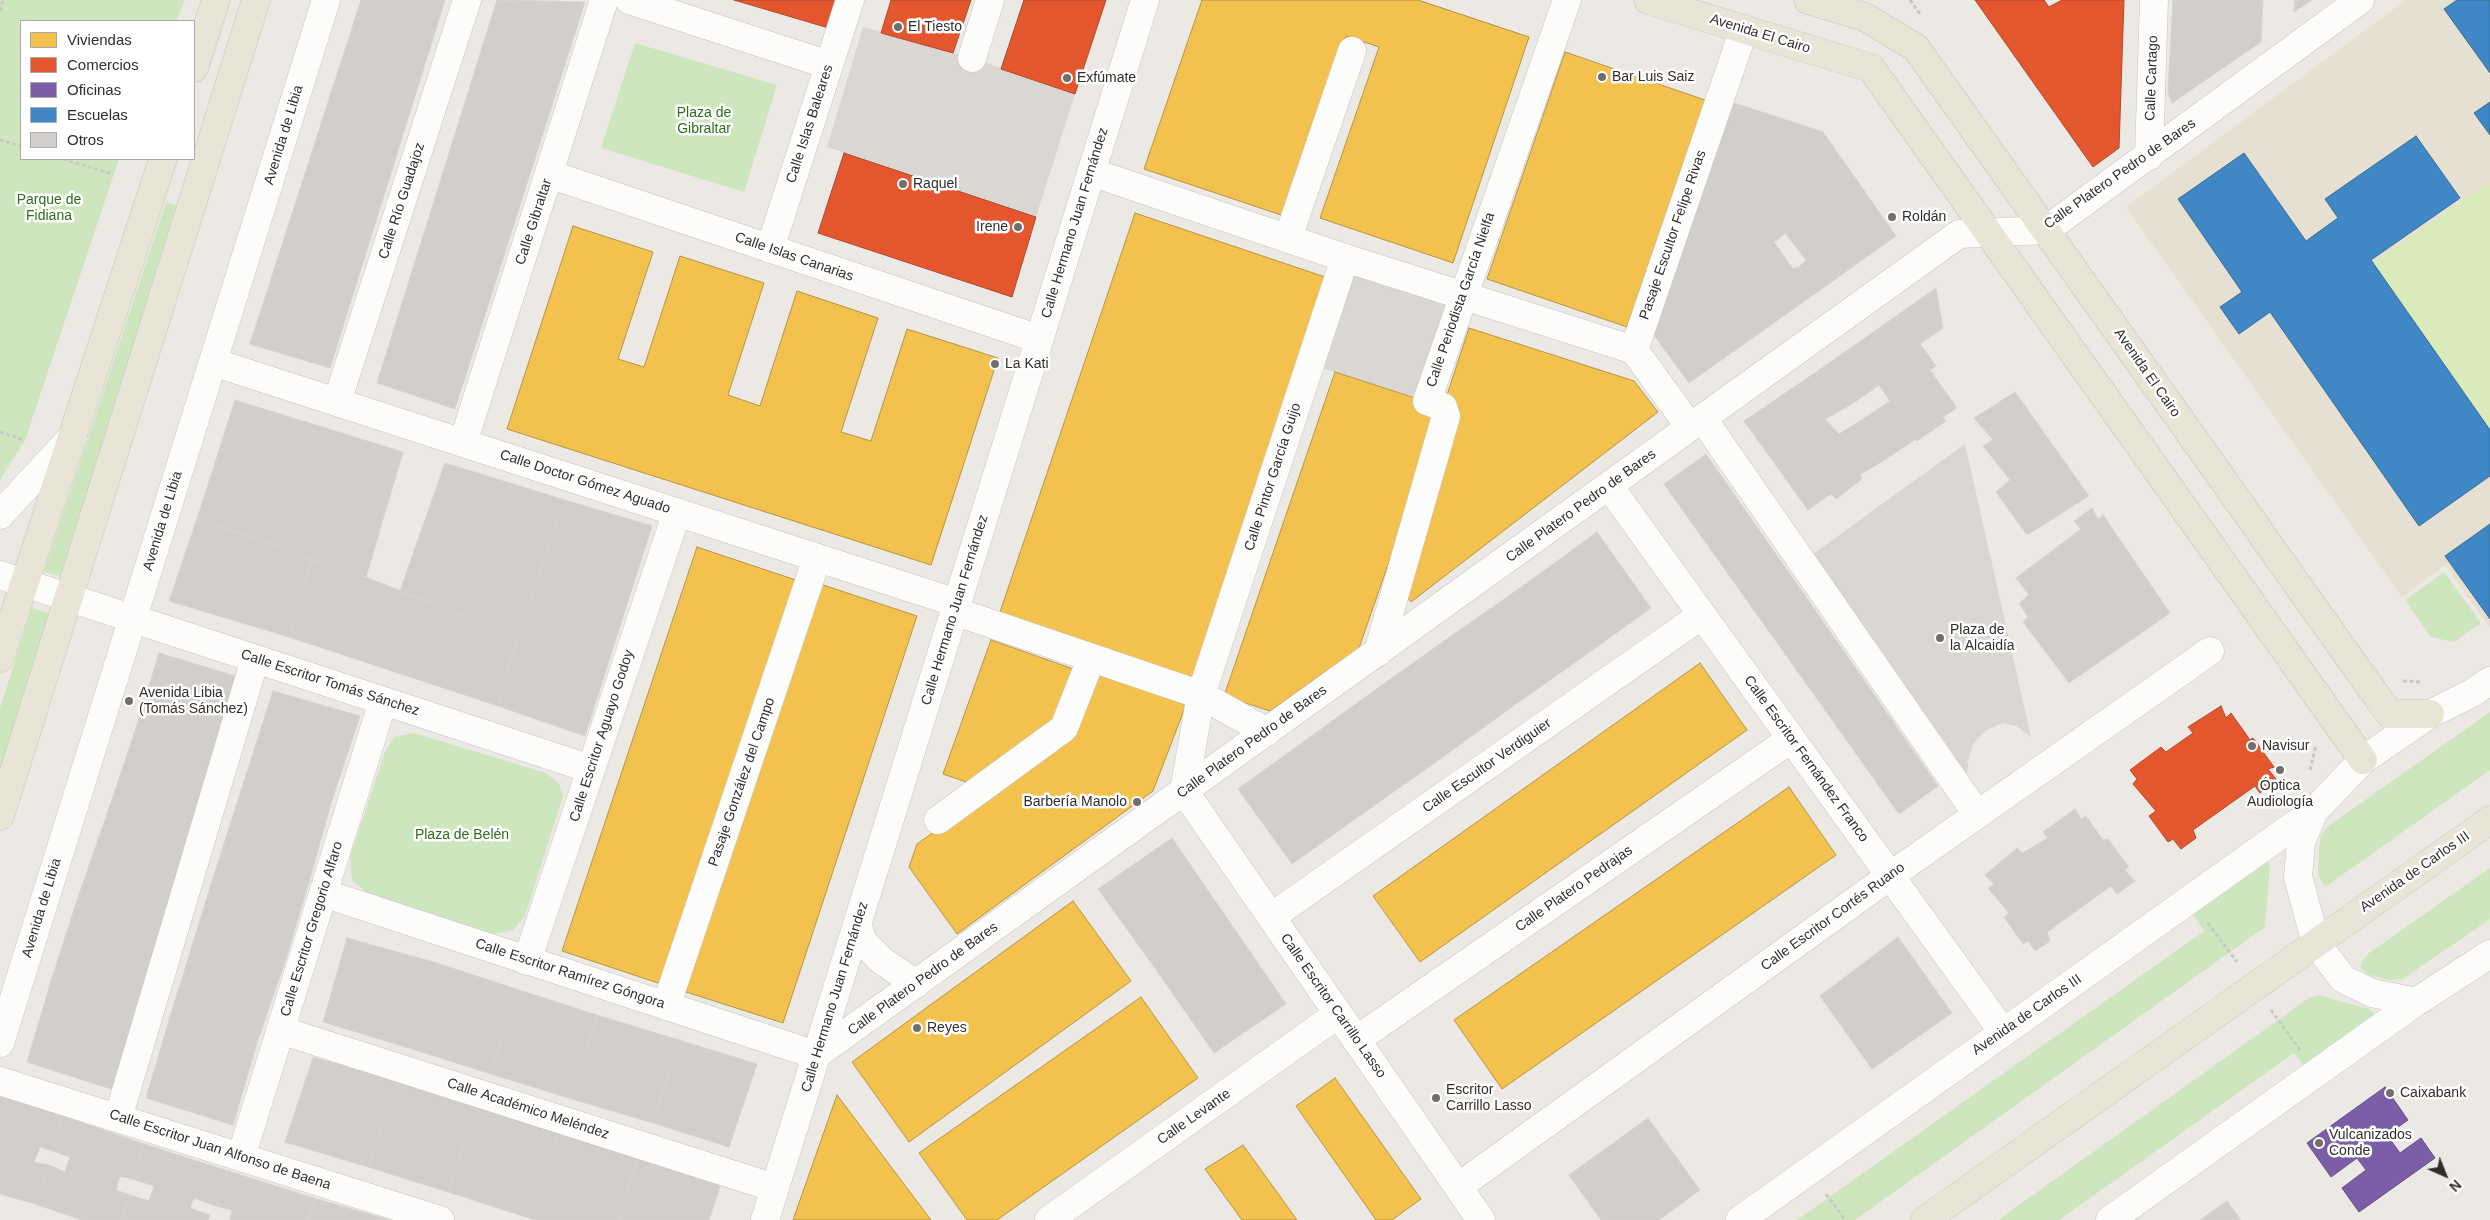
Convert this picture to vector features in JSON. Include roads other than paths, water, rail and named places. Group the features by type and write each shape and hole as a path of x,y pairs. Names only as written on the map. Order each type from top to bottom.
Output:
{"main road":[{"path":"195,65 216,0"},
{"path":"0,816 256,0"},
{"name":"Avenida El Cairo","path":"1648,0 1871,68"},
{"name":"Avenida El Cairo","path":"1808,0 1865,8 1916,48 2390,714 2430,714"},
{"path":"1865,8 1871,68 2363,760"},
{"path":"0,658 12,579 73,436 163,160"},
{"name":"Avenida de Carlos III","path":"1925,1220 2490,820"}],"street":[{"name":"Avenida de Libia","path":"0,1043 326,0"},
{"name":"Calle Río Guadajoz","path":"337,402 467,0"},
{"name":"Calle Gibraltar","path":"463,443 604,0"},
{"path":"629,0 829,65"},
{"name":"Calle Islas Baleares","path":"770,249 850,0"},
{"path":"972,58 990,0"},
{"name":"Calle Hermano Juan Fernández","path":"765,1220 1144,0"},
{"name":"Calle Periodista García Nielfa","path":"1378,652 1446,416 1443,407 1427,401 1462,294 1567,0"},
{"name":"Calle Cartago","path":"2149,156 2154,0"},
{"name":"Calle Platero Pedro de Bares","path":"816,1055 1960,234 1987,231 2046,230 2360,0"},
{"name":"Pasaje Escultor Felipe Rivas","path":"1634,350 1744,29"},
{"path":"1288,238 1352,51"},
{"path":"1091,172 1345,258 1634,350 1696,423 1977,814"},
{"name":"Calle Islas Canarias","path":"549,174 1039,339"},
{"name":"Calle Pintor García Guijo","path":"1184,791 1200,695 1345,258"},
{"name":"Calle Doctor Gómez Aguado","path":"213,362 817,558 956,607"},
{"path":"0,515 73,436"},
{"name":"Calle Escritor Fernández Franco","path":"1609,486 2003,1032"},
{"name":"Calle Escritor Aguayo Godoy","path":"527,961 677,512"},
{"name":"Pasaje González del Campo","path":"666,1006 817,558"},
{"path":"12,579 68,597"},
{"name":"Calle Escritor Tomás Sánchez","path":"68,597 591,770"},
{"path":"956,607 1091,659 1200,695 1266,732"},
{"name":"Calle Escultor Verdiguier","path":"1271,917 1702,616"},
{"name":"Calle Escritor Cortés Ruano","path":"1458,1187 1890,876 2210,651"},
{"path":"118,1118 254,659"},
{"path":"938,820 1064,728 1091,659"},
{"name":"Avenida de Carlos III","path":"1740,1220 2314,811 2363,760 2430,714 2484,688"},
{"name":"Calle Escritor Gregorio Alfaro","path":"241,1157 383,701"},
{"name":"Calle Platero Pedrajas","path":"1356,1040 1792,739"},
{"name":"Calle Escritor Carrillo Lasso","path":"1184,791 1481,1220"},
{"name":"Avenida de Carlos III","path":"2314,811 2301,842 2298,877 2316,943 2343,979 2372,993 2416,1002"},
{"name":"Calle Escritor Ramírez Góngora","path":"323,893 816,1055"},
{"path":"857,926 864,943 881,960 916,984"},
{"path":"2110,1220 2416,1002 2490,954"},
{"name":"Calle Levante","path":"1049,1220 1338,1014"},
{"name":"Calle Académico Meléndez","path":"280,1030 775,1188"},
{"name":"Calle Escritor Juan Alfonso de Baena","path":"0,1080 437,1220"}],"place":[{"name":"El Tiesto","path":"898,27"},
{"name":"Bar Luis Saiz","path":"1602,77"},
{"name":"Exfúmate","path":"1067,78"},
{"name":"Raquel","path":"903,184"},
{"name":"Roldán","path":"1892,217"},
{"name":"Irene","path":"1018,227"},
{"name":"La Kati","path":"995,364"},
{"name":"Plaza de la Alcaidía","path":"1940,638"},
{"name":"Avenida Libia (Tomás Sánchez)","path":"129,701"},
{"name":"Navisur","path":"2252,746"},
{"name":"Óptica Audiología","path":"2280,770"},
{"name":"Barbería Manolo","path":"1137,802"},
{"name":"Reyes","path":"917,1028"},
{"name":"Caixabank","path":"2390,1093"},
{"name":"Escritor Carrillo Lasso","path":"1436,1098"},
{"name":"Vulcanizados Conde","path":"2319,1143"}],"park label":[{"name":"Plaza de Gibraltar","path":"704,122"},
{"name":"Parque de Fidiana","path":"49,208"},
{"name":"Plaza de Belén","path":"462,835"}]}
